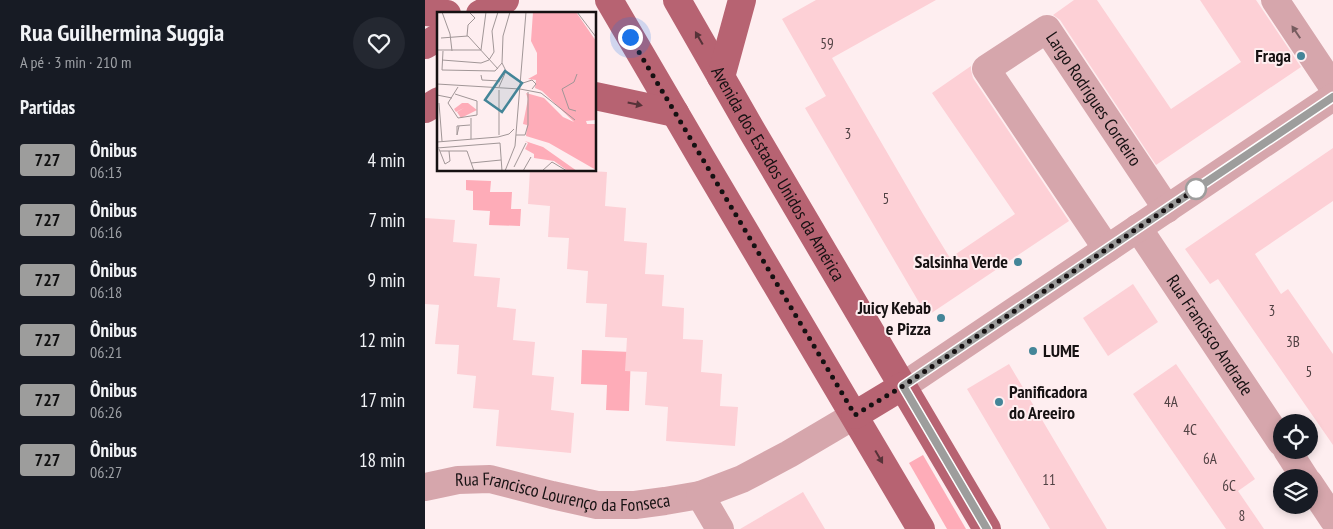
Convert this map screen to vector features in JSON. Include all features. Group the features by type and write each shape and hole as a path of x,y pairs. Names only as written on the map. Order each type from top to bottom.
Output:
{"main road":[{"path":"483,12 505,0"},
{"name":"Avenida dos Estados Unidos da América","path":"677,0 987,529"},
{"path":"721,77 742,0"},
{"path":"608,4 675,113 921,529"},
{"path":"425,45 437,38"},
{"path":"596,96 675,113"},
{"path":"425,109 437,102"},
{"path":"855,415 903,386"}],"street":[{"path":"1275,0 1333,87"},
{"name":"Largo Rodrigues Cordeiro","path":"1107,249 986,70 993,64 1047,29 1167,208"},
{"path":"903,386 1333,97"},
{"name":"Rua Francisco Andrade","path":"1138,228 1273,430"},
{"name":"Rua Francisco Lourenço da Fonseca","path":"425,487 458,480 490,480 597,504 635,505 665,501 700,495 742,479 855,415"},
{"path":"700,495 720,529"},
{"path":"1318,496 1333,519"}],"shaded area":[{"path":"466,180 491,181 490,192 512,192 511,209 521,209 520,226 489,225 490,211 473,210 473,191 466,190"},
{"path":"582,350 631,352 629,411 606,410 607,385 581,384"},
{"path":"923,455 966,529 947,529 909,463"}],"building":[{"path":"816,0 936,0 832,58 950,258 1015,214 932,93 971,66 973,78 1069,221 927,316 805,108 826,96 782,19"},
{"path":"1074,0 1097,0 1171,109 1241,62 1200,0 1256,0 1301,67 1156,165 1060,20 1053,15"},
{"path":"1333,148 1333,201 1255,254 1281,294 1288,289 1333,354 1333,445 1318,423 1318,414 1312,414 1218,279 1210,284 1185,249"},
{"path":"530,171 607,172 605,206 626,208 624,241 647,243 645,274 664,275 662,306 684,308 683,339 703,340 701,372 722,374 720,406 738,407 735,446 666,441 668,407 645,405 647,372 625,371 627,338 605,337 607,304 586,303 588,271 567,269 569,238 548,237 550,206 528,204"},
{"path":"425,218 455,220 453,242 477,244 474,276 500,278 497,307 516,309 513,340 535,342 532,375 554,377 551,410 574,413 571,453 496,446 499,410 473,408 476,376 457,374 459,345 435,344 439,305 425,304"},
{"path":"1133,284 1158,322 1108,356 1083,318"},
{"path":"1009,364 1107,529 1050,529 967,389"},
{"path":"1176,364 1255,479 1238,491 1264,529 1226,529 1133,394"},
{"path":"803,492 825,529 740,529"}],"bus line":[{"name":"727","path":"987,529 903,386 1333,97"}],"place":[{"name":"Fraga","path":"1301,56"},
{"name":"Salsinha Verde","path":"1018,262"},
{"name":"Juicy Kebab e Pizza","path":"941,318"},
{"name":"LUME","path":"1033,351"},
{"name":"Panificadora do Areeiro","path":"999,402"}],"route":[{"path":"630,37 855,415 903,386 1196,189"}]}
